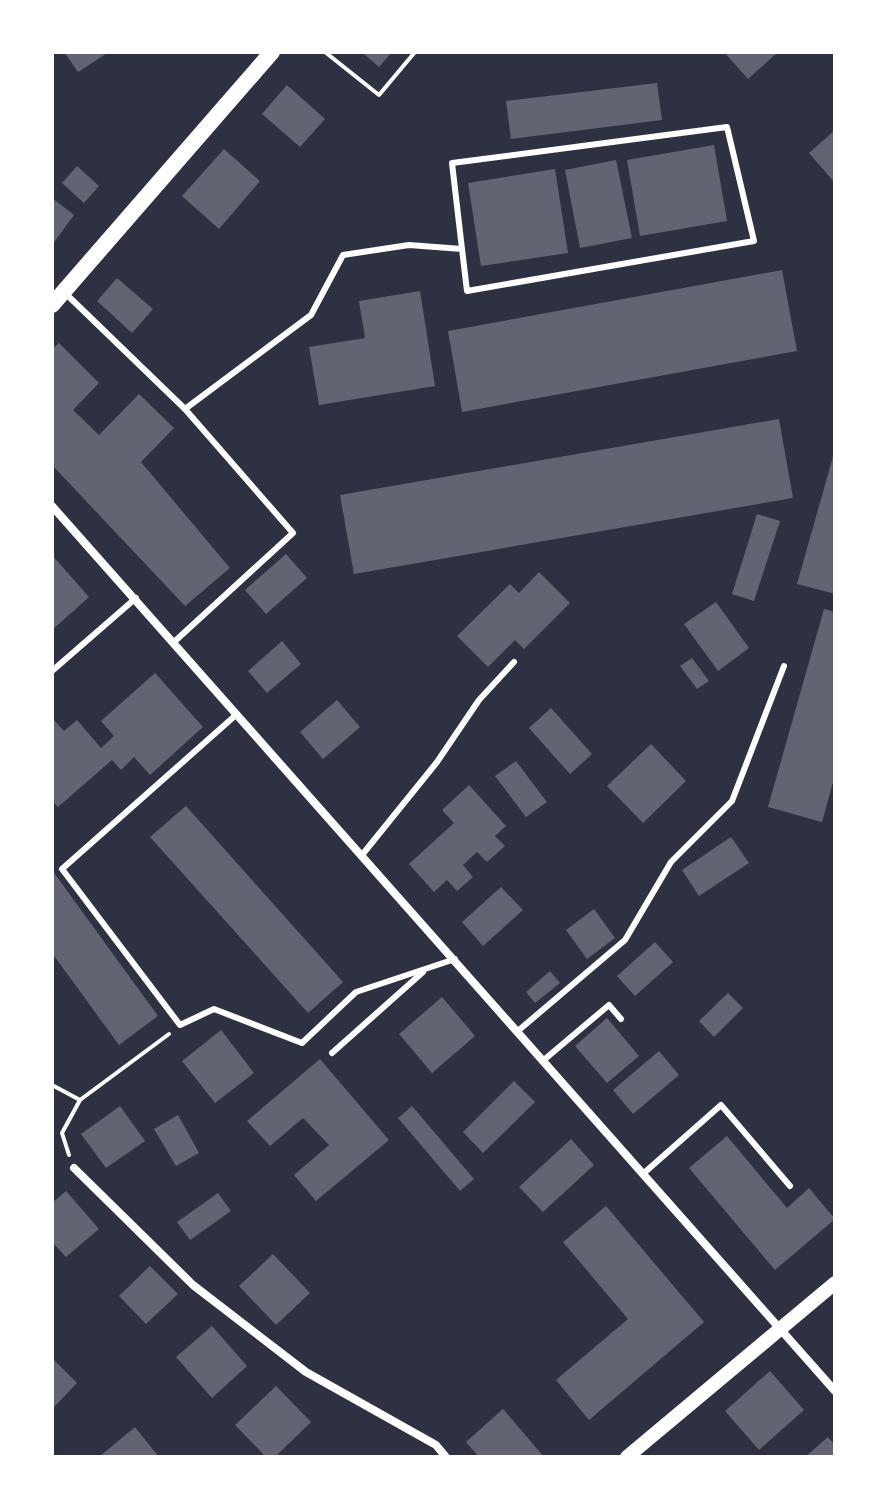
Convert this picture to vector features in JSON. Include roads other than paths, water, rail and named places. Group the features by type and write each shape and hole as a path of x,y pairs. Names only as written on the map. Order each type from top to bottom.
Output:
{"main road":[{"path":"52,305 272,52"}],"street":[{"path":"52,506 545,1059 835,1391"},
{"path":"74,1168 206,1295 306,1372 436,1445 446,1457"},
{"path":"627,1457 835,1283"}],"lane":[{"path":"727,127 754,241 467,291 462,249 452,163 727,127"},
{"path":"185,409 311,315 343,255 409,245 462,249"},
{"path":"64,292 185,409 293,533 174,642"},
{"path":"52,671 136,598"},
{"path":"362,855 437,762 479,700 514,662"},
{"path":"519,1030 625,940 671,862 732,801 784,666"},
{"path":"237,714 62,869 180,1025 214,1009 302,1043 356,992 455,959"},
{"path":"332,1053 426,970"},
{"path":"545,1059 609,1005 621,1019"},
{"path":"644,1173 721,1105 790,1186"}]}
